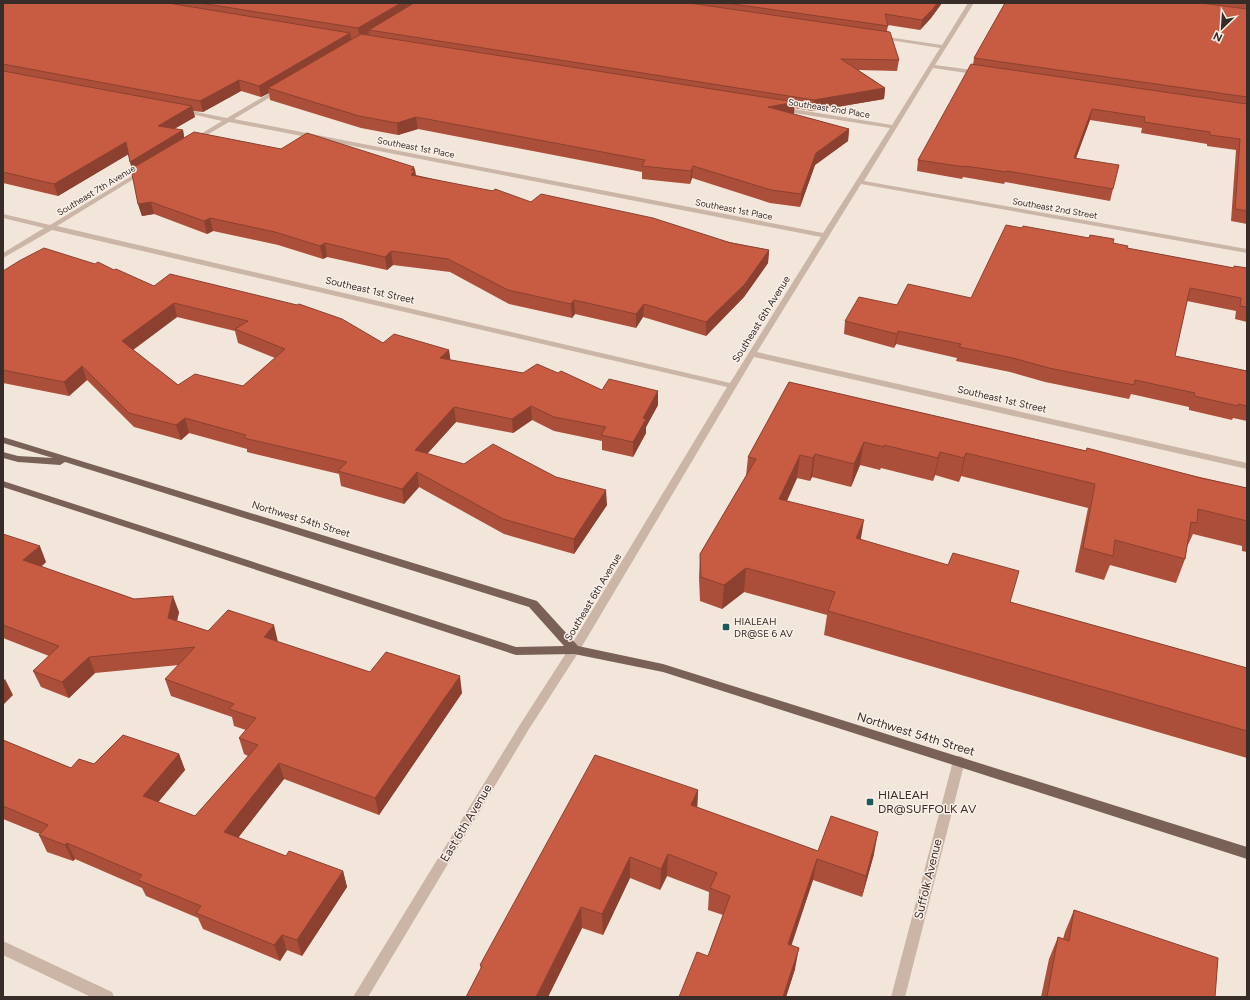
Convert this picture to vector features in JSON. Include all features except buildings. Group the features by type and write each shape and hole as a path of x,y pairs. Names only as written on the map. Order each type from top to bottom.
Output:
{"main road":[{"name":"Northwest 54th Street","path":"3,440 533,604 574,650"},
{"path":"3,455 18,459 76,463"},
{"name":"Northwest 54th Street","path":"3,484 516,651 574,650 663,668 1247,853"}],"street":[{"name":"Southeast 6th Avenue","path":"574,650 732,386 971,3"},
{"path":"872,37 943,47"},
{"path":"932,66 987,74"},
{"path":"187,145 287,84"},
{"name":"Southeast 2nd Place","path":"776,108 893,127"},
{"name":"Southeast 1st Place","path":"174,110 825,236"},
{"name":"Southeast 7th Avenue","path":"3,256 153,165"},
{"name":"Southeast 2nd Street","path":"859,182 1247,251"},
{"name":"Southeast 1st Street","path":"3,216 732,386"},
{"name":"Southeast 1st Street","path":"753,354 1247,466"},
{"name":"East 6th Avenue","path":"360,997 525,726 574,650"},
{"name":"Suffolk Avenue","path":"898,997 959,762"},
{"path":"3,948 107,997"}],"place":[{"name":"HIALEAH DR@SE 6 AV","path":"726,627"},
{"name":"HIALEAH DR@SUFFOLK AV","path":"870,802"}]}
